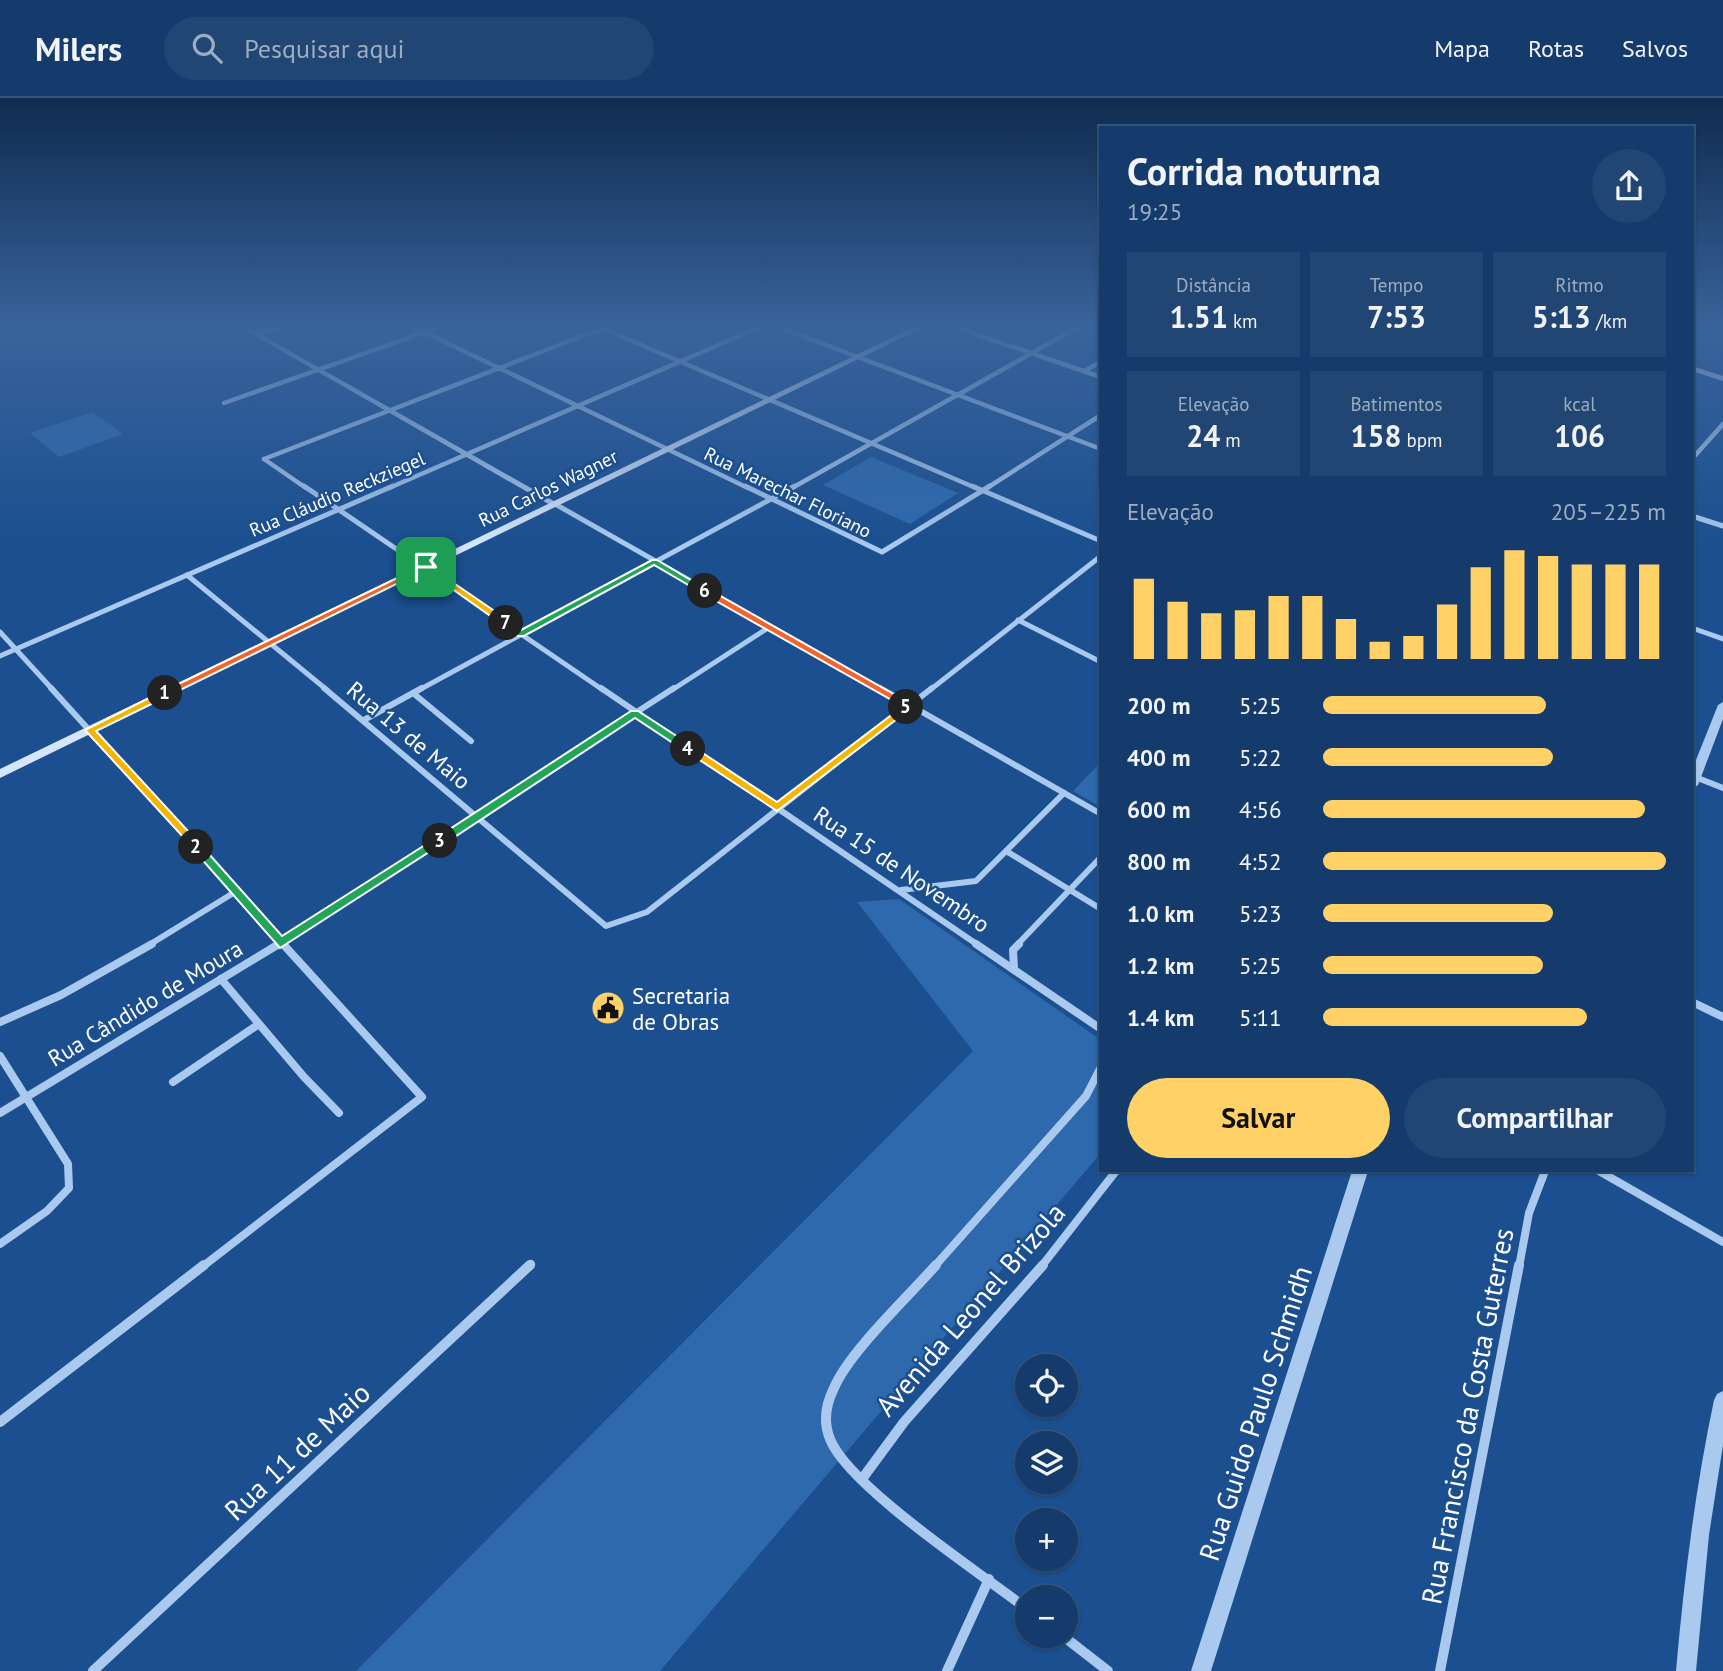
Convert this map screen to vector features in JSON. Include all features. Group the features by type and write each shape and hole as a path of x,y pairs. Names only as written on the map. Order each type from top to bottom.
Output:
{"main road":[{"name":"Rua Carlos Wagner","path":"0,774 770,400"}],"street":[{"path":"224,403 234,399"},
{"path":"368,399 1099,813"},
{"path":"389,411 419,399"},
{"name":"Rua Marechar Floriano","path":"564,399 875,550 888,551 983,491"},
{"name":"Rua Cláudio Reckziegel","path":"0,656 593,399"},
{"path":"364,720 951,399"},
{"path":"974,399 1099,448"},
{"path":"770,400 1099,540"},
{"name":"Rua 15 de Novembro","path":"389,411 264,459 1099,1028"},
{"path":"983,491 1099,416"},
{"path":"1694,458 1723,424"},
{"path":"1694,517 1723,526"},
{"path":"777,807 1099,558"},
{"name":"Rua 13 de Maio","path":"187,575 479,816 606,926 647,912 777,807"},
{"path":"1018,620 1099,661"},
{"name":"Rua Cândido de Moura","path":"0,1113 280,943 768,628"},
{"path":"1694,629 1723,639"},
{"path":"0,632 422,1097 0,1422"},
{"path":"413,693 471,741"},
{"path":"1723,705 1694,781 1723,788"},
{"path":"900,891 976,881 1064,793"},
{"path":"1006,851 1099,908"},
{"path":"1014,969 1013,950 1099,859"},
{"path":"0,1022 29,1011 102,974 235,892"},
{"path":"221,979 339,1113"},
{"path":"1694,1003 1723,1017"},
{"path":"173,1082 259,1024"},
{"path":"0,1056 68,1164 69,1188 47,1211 0,1244"},
{"path":"1015,1600 911,1523 862,1479 832,1447 826,1419 827,1398 842,1371 1086,1096 1099,1071"},
{"name":"Avenida Leonel Brizola","path":"862,1479 892,1433 981,1339 1115,1172"},
{"name":"Rua Guido Paulo Schmidh","path":"1201,1671 1360,1172"},
{"name":"Rua Francisco da Costa Guterres","path":"1440,1671 1530,1213 1545,1172"},
{"path":"1601,1172 1723,1242"},
{"name":"Rua 11 de Maio","path":"93,1671 531,1264"},
{"path":"1686,1671 1698,1532 1707,1471 1723,1400"},
{"path":"947,1671 989,1579"},
{"path":"1078,1648 1108,1671"}],"shaded area":[{"path":"93,412 123,434 59,457 30,433"},
{"path":"871,457 958,493 910,524 823,485"},
{"path":"1099,764 1099,806 1073,791"},
{"path":"899,899 1099,1039 1099,1155 660,1671 356,1671 973,1051 857,902"}],"place":[{"name":"Secretaria de Obras","path":"608,1008"}],"route":[{"path":"654,562 909,705 777,807 635,713 280,943 176,823 90,730 426,567 521,634 654,562"}]}
